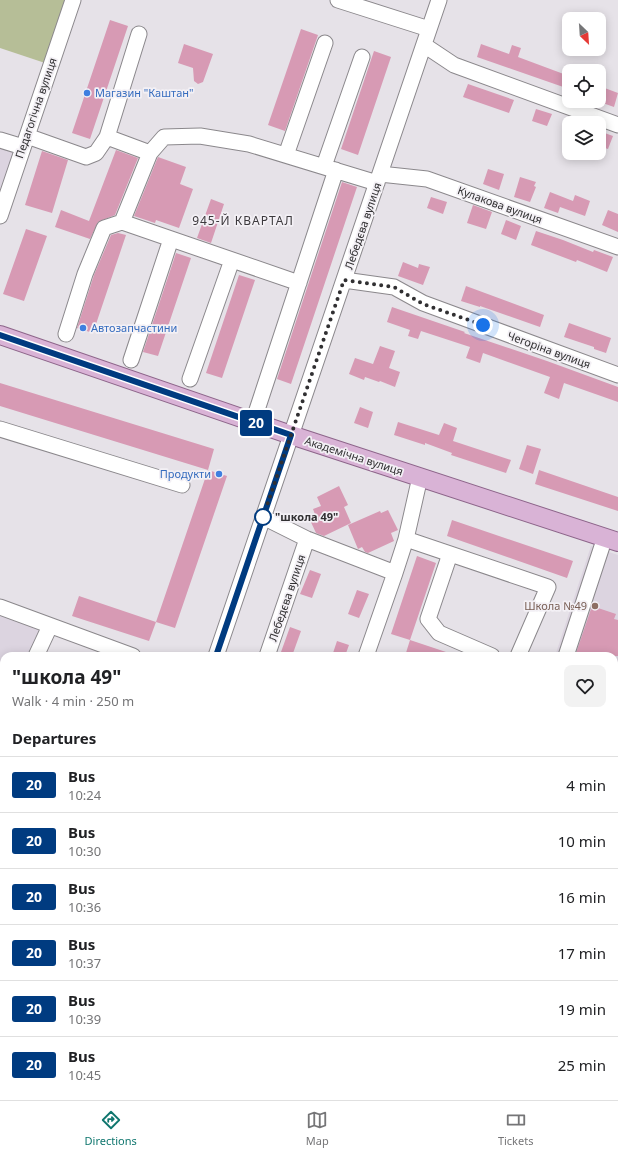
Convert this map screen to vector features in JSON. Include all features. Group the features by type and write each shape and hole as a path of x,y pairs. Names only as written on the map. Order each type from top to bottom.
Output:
{"main road":[{"name":"Академічна вулиця","path":"0,335 291,435 611,540"}],"street":[{"name":"Педагогічна вулиця","path":"0,216 73,0"},
{"path":"338,0 429,29"},
{"name":"Лебедєва вулиця","path":"217,652 439,0"},
{"path":"0,140 25,141 86,157 96,153 107,137 139,34"},
{"path":"286,155 325,43"},
{"path":"424,45 454,65 618,125"},
{"path":"253,422 299,283 362,57"},
{"name":"Кулакова вулиця","path":"122,222 150,154 164,137 200,136 249,144 330,168 379,178 427,179 618,247"},
{"path":"107,137 150,154"},
{"path":"66,334 85,274 104,228 122,222 299,283"},
{"path":"131,360 171,239"},
{"path":"190,379 232,260"},
{"name":"Чегоріна вулиця","path":"344,280 394,287 423,304 618,375"},
{"path":"0,429 182,485"},
{"path":"367,652 406,539 420,477"},
{"path":"263,517 307,540 395,573"},
{"path":"406,539 548,587 520,652"},
{"name":"Лебедєва вулиця","path":"268,652 307,540"},
{"path":"568,652 611,540"},
{"path":"450,554 428,619 439,633 483,652"},
{"path":"0,607 50,626 102,651"},
{"path":"38,652 50,626"}],"shaded area":[{"path":"0,143 16,149 0,194"},
{"name":"Школа №49","path":"591,546 618,555 618,652 556,652"},
{"path":"0,611 44,625 35,652 0,652"}],"green space":[{"path":"0,0 65,0 45,63 0,48"}],"building":[{"path":"110,20 128,26 90,139 72,133"},
{"path":"301,29 318,35 285,131 268,125"},
{"path":"184,44 213,54 203,82 198,84 194,81 193,68 178,63"},
{"path":"481,44 509,54 512,45 521,48 518,57 562,73 562,87 477,57"},
{"path":"374,51 391,57 358,155 341,149"},
{"path":"468,84 514,100 509,113 463,97"},
{"path":"606,88 618,93 614,107 606,104"},
{"path":"536,109 552,114 547,126 532,121"},
{"path":"606,134 613,136 608,149 606,148"},
{"path":"116,150 138,158 115,215 98,222 90,239 55,227 61,210 89,221"},
{"path":"42,151 68,160 52,213 25,205"},
{"path":"158,157 186,167 180,184 193,189 179,228 156,220 155,223 134,216"},
{"path":"488,169 504,174 499,190 483,184"},
{"path":"520,177 536,182 534,186 536,187 530,202 514,197"},
{"path":"342,182 357,187 291,384 277,379"},
{"path":"550,192 573,201 575,195 590,201 585,216 560,207 558,213 544,208"},
{"path":"431,197 447,202 443,214 427,208"},
{"path":"211,199 224,204 211,243 197,238"},
{"path":"473,205 492,212 486,229 467,223"},
{"path":"608,210 618,214 618,232 602,225"},
{"path":"506,220 521,226 516,240 501,234"},
{"path":"26,229 47,236 24,301 3,294"},
{"path":"536,231 593,252 594,250 613,257 607,272 577,260 576,262 531,245"},
{"path":"118,233 126,235 93,333 77,328 94,275 111,235"},
{"path":"176,253 191,258 158,356 143,352"},
{"path":"403,262 418,268 419,264 430,267 423,285 398,276"},
{"path":"239,275 255,280 222,378 206,373"},
{"path":"466,286 544,315 540,327 461,301"},
{"path":"392,307 618,387 618,402 564,383 559,399 544,393 550,377 483,353 480,363 466,358 470,347 421,331 418,339 408,336 410,330 387,322"},
{"path":"569,323 611,338 606,353 594,349 594,347 564,337"},
{"path":"380,346 395,351 389,368 400,372 395,387 365,377 364,380 349,374 355,358 373,364"},
{"path":"0,383 214,449 208,470 0,406"},
{"path":"360,407 373,412 368,428 354,423"},
{"path":"398,422 439,435 444,423 457,428 453,441 511,460 506,473 451,455 452,453 425,443 425,445 394,435"},
{"path":"527,445 541,449 533,474 519,469"},
{"path":"208,470 227,476 175,628 156,622"},
{"path":"539,470 618,497 618,511 535,484"},
{"path":"339,486 348,505 344,507 351,523 324,536 316,533 310,520 316,517 313,509 321,506 317,497"},
{"path":"388,510 398,530 391,533 394,541 368,553 365,552 362,547 358,549 348,525 380,511 381,513"},
{"path":"452,520 573,561 567,578 447,536"},
{"path":"417,556 436,563 410,640 391,634"},
{"path":"310,570 321,574 312,598 300,594"},
{"path":"357,590 369,594 359,618 348,614"},
{"path":"79,596 156,622 149,641 72,616"},
{"path":"592,606 616,614 614,619 618,620 618,652 576,652"},
{"path":"290,627 301,631 293,652 281,652"},
{"path":"410,640 446,652 406,652"},
{"path":"337,641 349,645 346,652 333,652"}],"bus line":[{"name":"20","path":"0,335 291,435 217,652"}],"place":[{"name":"Магазин \"Каштан\"","path":"87,93"},
{"name":"Автозапчастини","path":"83,328"},
{"name":"Продукти","path":"219,474"},
{"name":"\"школа 49\"","path":"263,517"},
{"name":"Школа №49","path":"595,606"}],"district":[{"name":"945-Й КВАРТАЛ","path":"243,221"}],"route":[{"path":"263,517 344,280 394,287 423,304 483,325"}]}
